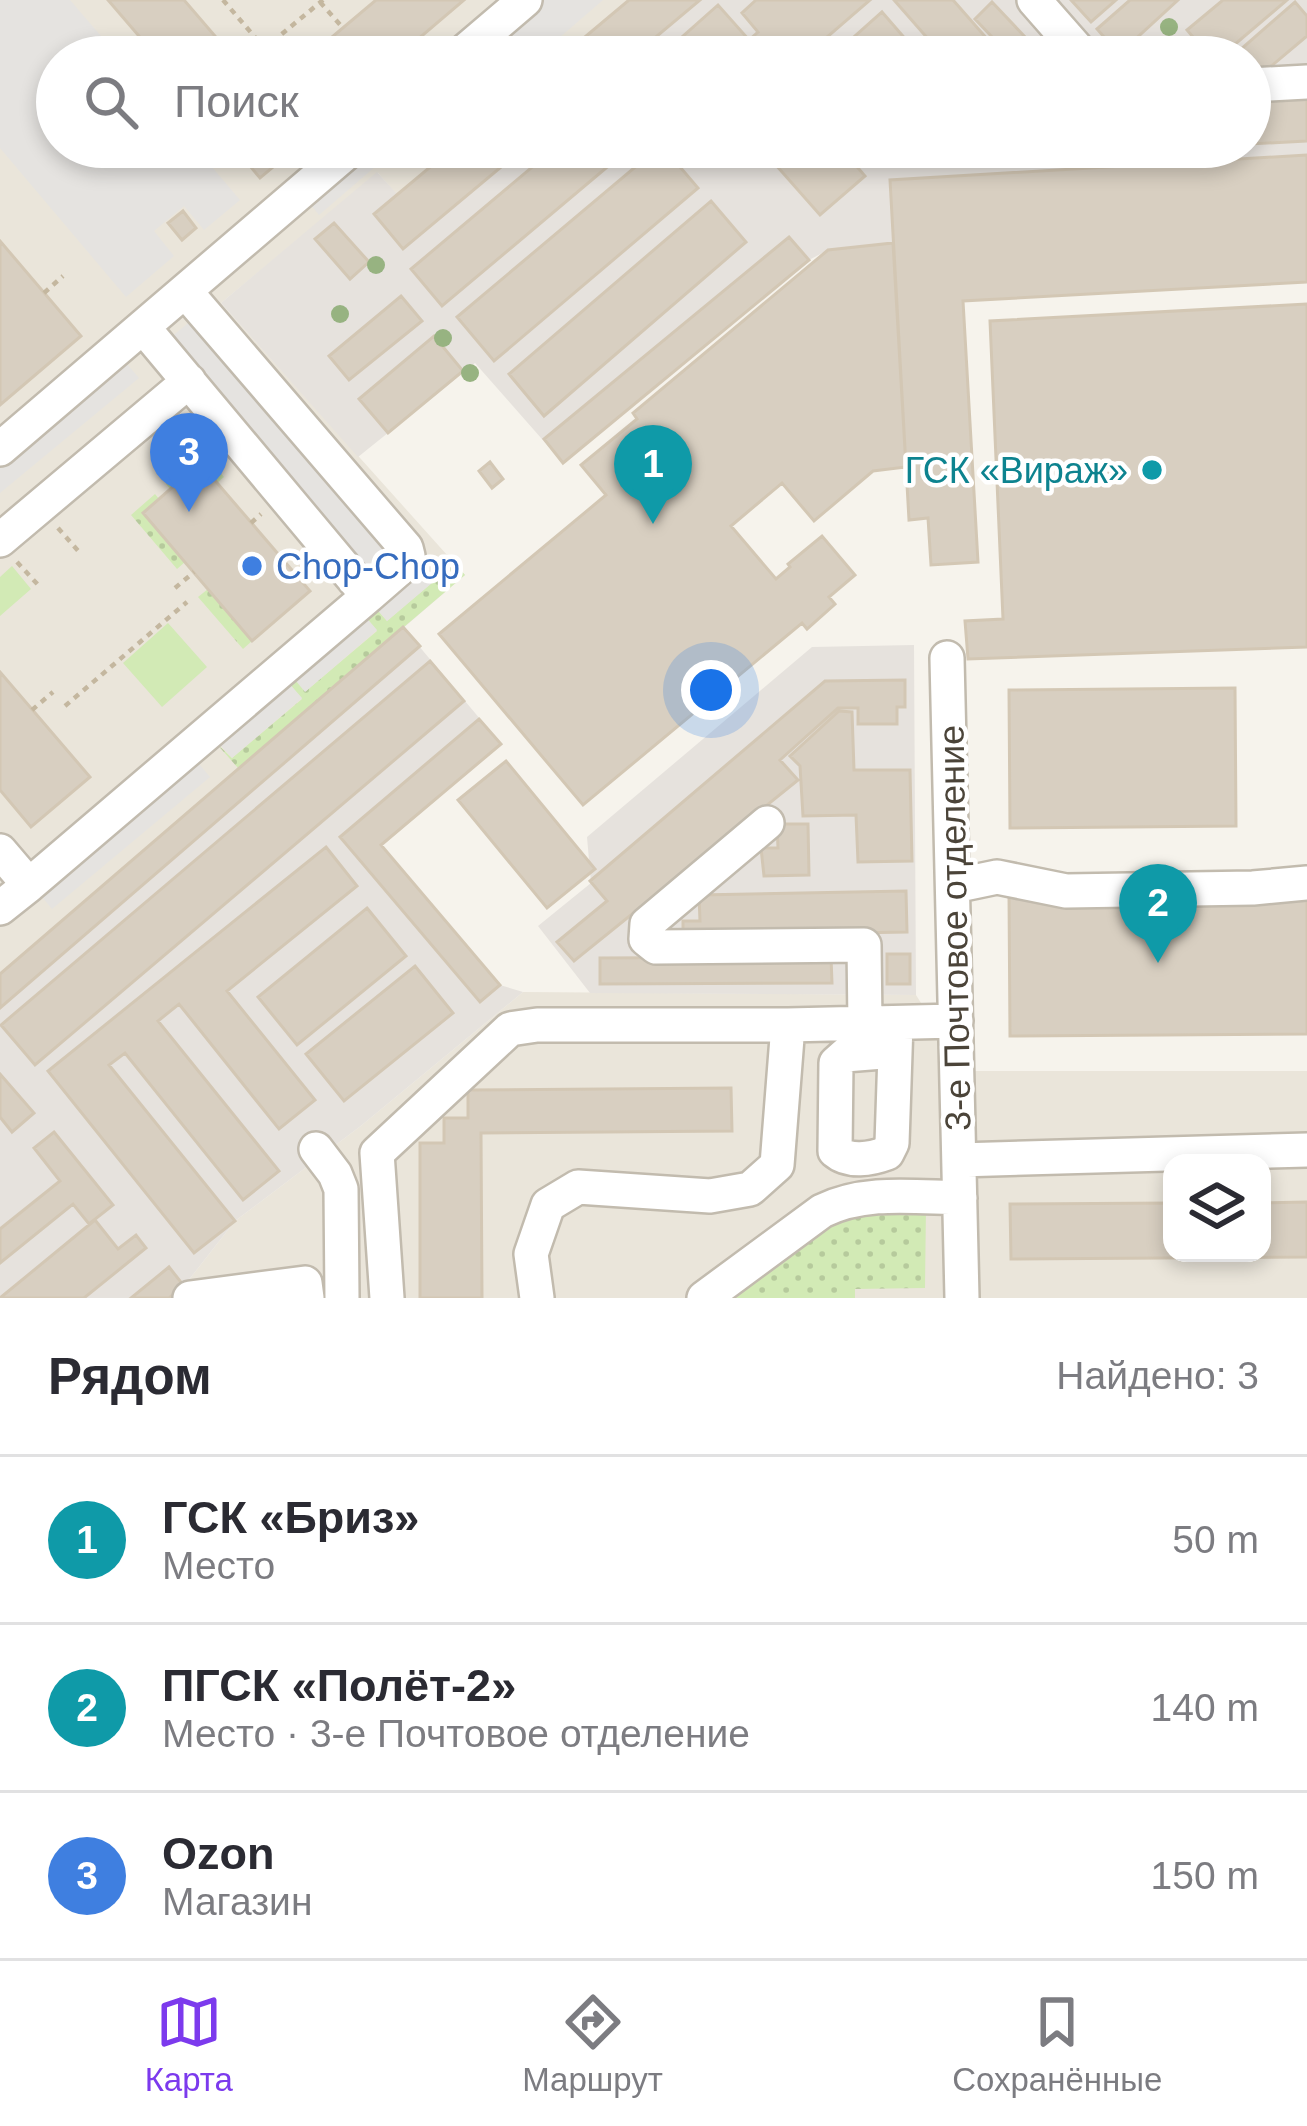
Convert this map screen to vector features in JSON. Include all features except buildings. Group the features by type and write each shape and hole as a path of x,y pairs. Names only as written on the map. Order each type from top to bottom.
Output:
{"street":[{"path":"483,36 525,0"},
{"path":"1034,0 1066,36"},
{"path":"1271,85 1307,82"},
{"path":"0,449 328,168"},
{"path":"0,908 406,563 406,548 185,291"},
{"path":"143,326 368,596"},
{"path":"7,549 189,381"},
{"name":"3-е Почтовое отделение","path":"947,658 962,1298"},
{"path":"767,823 647,924 646,939 656,947 864,945 886,1033"},
{"path":"0,851 29,885"},
{"path":"954,886 997,877 1066,891 1307,884"},
{"path":"387,1298 377,1153 510,1029 537,1025 788,1025 886,1033 956,1022"},
{"path":"537,1298 531,1254 548,1205 578,1186 710,1196 749,1189 777,1166 788,1025"},
{"path":"316,1149 341,1189 342,1298"},
{"path":"959,1160 1307,1150"},
{"path":"704,1298 822,1211 842,1202 865,1197 960,1198"},
{"path":"190,1298 305,1283 308,1298"}],"path":[{"path":"236,0 226,3 254,36"},
{"path":"308,0 319,3 343,28"},
{"path":"279,36 319,3"},
{"path":"44,293 64,276"},
{"path":"54,524 80,553"},
{"path":"7,549 40,587"},
{"path":"175,588 194,572"},
{"path":"65,706 187,602"},
{"path":"32,710 53,692"}],"shaded area":[{"path":"0,0 629,0 586,36 36,36 36,168 429,168 397,195 378,173 221,303 465,575 0,974"},
{"path":"0,0 70,0 101,36 36,36 36,168 213,168 240,200 204,230 184,206 154,231 174,256 126,297 0,148"},
{"path":"538,0 603,0 561,36 496,36"},
{"path":"629,0 1307,0 1307,155 1271,157 1271,36 586,36"},
{"path":"341,168 374,168 319,215 306,199"},
{"path":"429,168 1090,168 890,180 893,243 828,250 809,260 563,463 475,363 358,457 221,303 377,172 397,194"},
{"path":"193,319 395,554 366,580 163,344"},
{"path":"109,343 139,378 0,493 0,433"},
{"path":"433,557 445,572 387,621 375,607"},
{"path":"364,615 377,630 305,692 292,676"},
{"path":"403,627 501,744 382,846 500,985 523,992 362,1125 235,1221 169,1298 0,1298 0,974"},
{"path":"914,645 916,995 590,993 538,926 591,883 587,837 812,647"},
{"path":"287,681 302,698 232,758 217,741"},
{"path":"195,759 210,777 52,909 37,891"},
{"path":"523,992 916,995 964,1071 1307,1071 1307,1298 169,1298 235,1221 362,1125"}],"green space":[{"path":"203,452 224,477 217,483 170,489 166,484"},
{"path":"155,494 159,499 143,513 185,562 177,569 131,515"},
{"path":"455,563 465,575 238,768 215,742 232,758 302,699 287,681 292,676 306,691 377,631 364,615 375,607 387,621"},
{"path":"12,566 31,589 0,616 0,577"},
{"path":"208,589 252,641 243,649 198,597"},
{"path":"168,623 207,667 162,707 123,663"},
{"path":"926,1208 925,1288 855,1289 855,1298 734,1298 838,1220"}],"place":[{"name":"ГСК «Вираж»","path":"1152,470"},
{"name":"Ozon","path":"189,512"},
{"name":"ГСК «Бриз»","path":"653,524"},
{"name":"Chop-Chop","path":"252,566"},
{"name":"ПГСК «Полёт-2»","path":"1158,963"}]}
